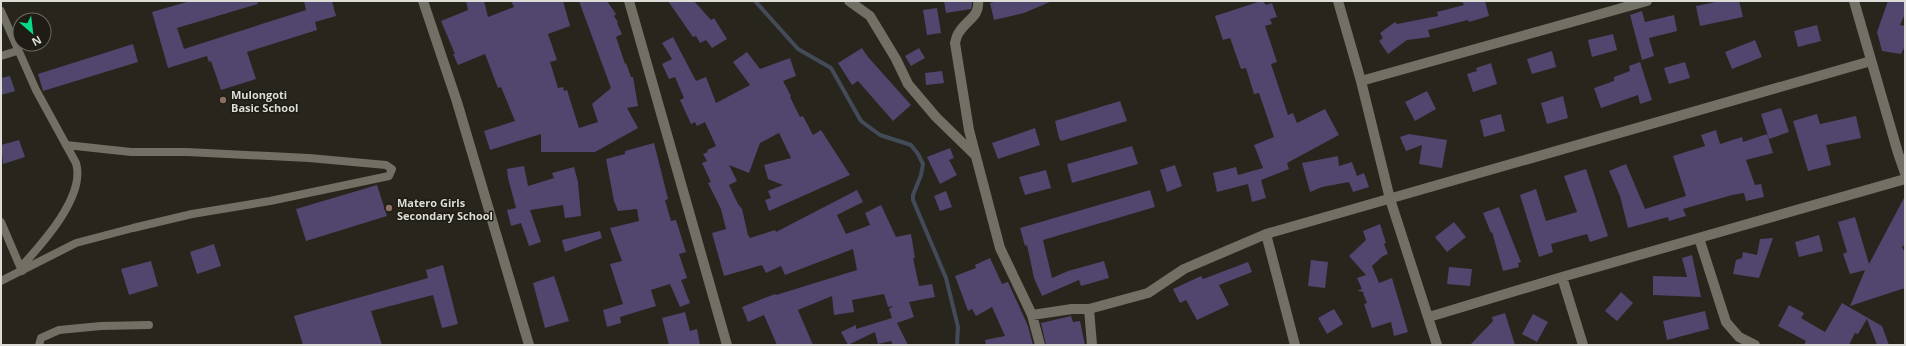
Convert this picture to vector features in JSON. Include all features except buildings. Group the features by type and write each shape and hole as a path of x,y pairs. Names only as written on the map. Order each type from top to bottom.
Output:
{"street":[{"path":"423,1 457,102 529,345"},
{"path":"629,1 727,345"},
{"path":"849,1 870,16 889,46 908,84 936,117 976,156"},
{"path":"978,1 979,8 973,18 959,32 955,43 970,130 1000,248 1032,315 1040,345"},
{"path":"1338,1 1361,82 1390,199 1437,345"},
{"path":"1361,82 1648,1"},
{"path":"1854,1 1905,173"},
{"path":"1032,315 1089,309 1148,292 1184,269 1266,234 1871,61"},
{"path":"1429,317 1562,276 1905,179"},
{"path":"1266,234 1295,345"},
{"path":"1699,238 1726,322 1739,337 1755,345"},
{"path":"1562,276 1583,345"},
{"path":"1089,309 1092,345"}],"lane":[{"path":"1,11 12,37"},
{"path":"1,56 15,52"},
{"path":"18,52 36,90 79,171 76,184 64,212 47,238 22,269"},
{"path":"1,281 22,269 76,244 192,214 270,201 389,176 392,169 386,164 309,158 187,152 131,152 66,145"},
{"path":"1,222 22,269"},
{"path":"39,345 41,338 59,330 101,326 149,326"}],"waterway":[{"path":"755,1 798,49 831,68 861,121 880,135 911,145 918,154 923,164 921,175 913,195 913,200 946,278 958,327 957,345"}],"place":[{"name":"Mulongoti Basic School","path":"223,100"},
{"name":"Matero Girls Secondary School","path":"389,208"}]}
